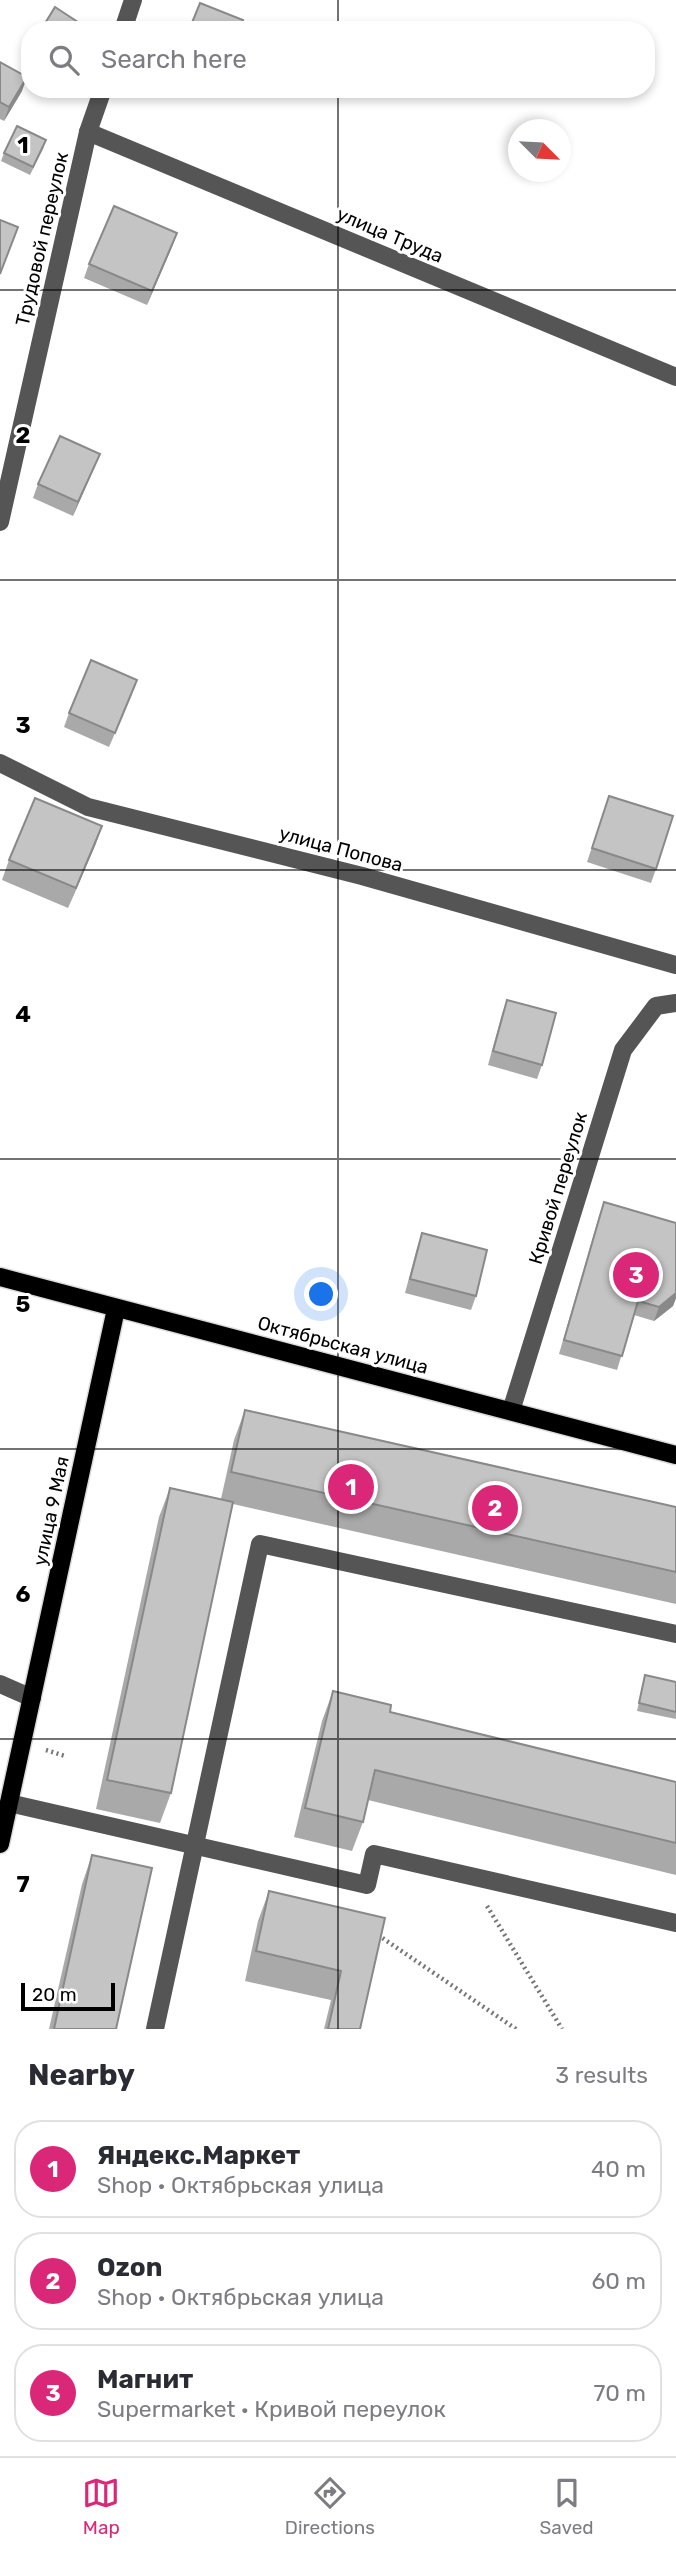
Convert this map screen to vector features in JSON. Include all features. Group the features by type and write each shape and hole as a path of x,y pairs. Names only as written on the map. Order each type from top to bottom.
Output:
{"main road":[{"name":"Октябрьская улица","path":"0,1277 676,1455"},
{"name":"улица 9 Мая","path":"0,1844 116,1309"}],"street":[{"path":"126,21 134,0"},
{"name":"Трудовой переулок","path":"0,522 88,132 100,98"},
{"name":"улица Труда","path":"88,132 676,377"},
{"name":"улица Попова","path":"0,763 88,807 362,876 676,965"},
{"name":"Кривой переулок","path":"511,1411 623,1049 656,1006 676,1003"},
{"path":"155,2029 260,1544 676,1634"},
{"path":"0,1684 32,1698"},
{"path":"9,1802 367,1885 374,1854 676,1923"}],"path":[{"path":"468,1875 562,2029"},
{"path":"373,1932 516,2029"}],"building":[{"path":"200,3 243,20 243,21 193,21"},
{"path":"55,7 76,21 46,21"},
{"path":"0,62 21,74 21,87 9,107 0,102"},
{"path":"17,126 46,140 33,167 4,153"},
{"path":"114,206 177,233 152,291 89,264"},
{"path":"0,220 18,227 0,274"},
{"path":"60,436 100,454 78,502 38,484"},
{"path":"91,660 137,680 115,733 69,713"},
{"path":"609,796 673,816 656,869 592,848"},
{"path":"35,798 102,826 76,888 9,860"},
{"path":"507,1000 556,1013 542,1065 493,1051"},
{"path":"604,1202 676,1223 676,1293 659,1307 638,1301 622,1356 564,1340"},
{"path":"422,1233 487,1250 476,1296 410,1279"},
{"path":"245,1410 676,1507 676,1572 231,1472"},
{"path":"170,1488 233,1502 171,1793 107,1780"},
{"path":"645,1675 676,1682 676,1712 639,1703"},
{"path":"333,1691 391,1705 390,1712 676,1782 676,1843 375,1770 363,1822 305,1808"},
{"path":"92,1855 152,1868 116,2029 54,2029"},
{"path":"269,1891 385,1918 360,2029 328,2029 341,1971 256,1951"}],"place":[{"name":"Магнит","path":"636,1275"},
{"name":"Яндекс.Маркет","path":"351,1487"},
{"name":"Ozon","path":"495,1508"}]}
